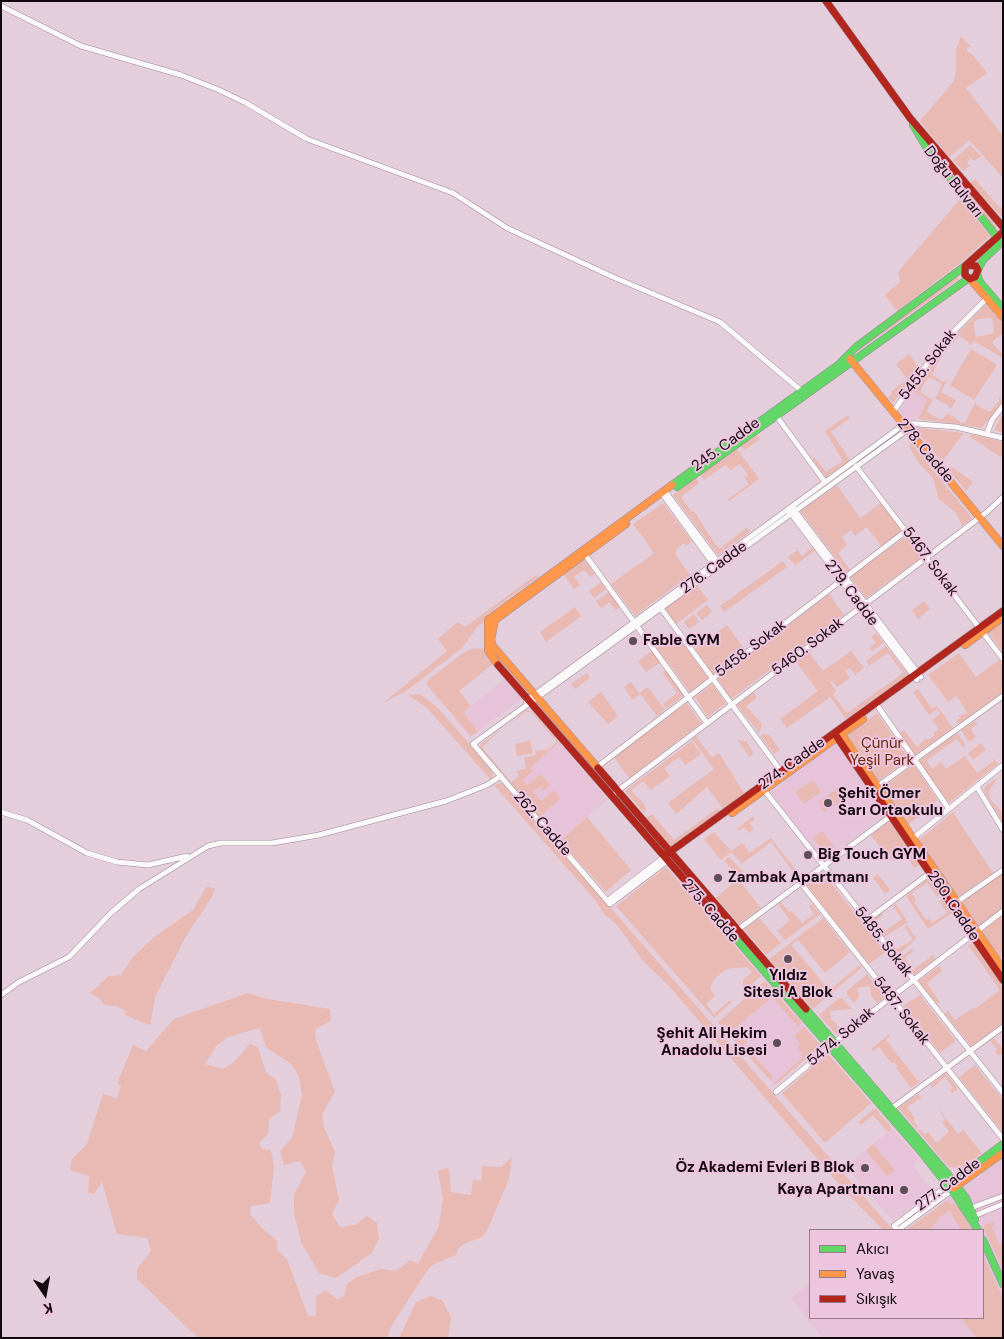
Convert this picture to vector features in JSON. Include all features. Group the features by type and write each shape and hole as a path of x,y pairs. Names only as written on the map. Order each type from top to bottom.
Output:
{"street":[{"name":"Doğu Bulvarı","path":"827,2 910,118 1003,227"},
{"path":"1,6 81,46 181,75 219,90 255,108 307,140 446,190 512,231 603,273 720,322 804,393"},
{"name":"Doğu Bulvarı","path":"910,118 929,152 1001,238"},
{"path":"978,272 982,260 1001,238"},
{"name":"245. Cadde","path":"804,393 847,355 1001,238"},
{"path":"1002,308 980,282 974,264 966,266 963,273 1003,317"},
{"name":"245. Cadde","path":"490,623 492,616 584,552 775,413 852,362 961,282 978,272"},
{"name":"5455. Sokak","path":"893,412 942,343 987,298"},
{"name":"278. Cadde","path":"847,355 1003,546"},
{"path":"987,433 991,422 1003,406"},
{"path":"775,413 825,482"},
{"path":"905,427 911,422 987,433 1003,438"},
{"name":"276. Cadde","path":"473,744 635,622 791,510 856,466 905,427"},
{"name":"276. Cadde","path":"791,510 825,482 905,427"},
{"name":"5467. Sokak","path":"856,466 1003,659"},
{"path":"664,493 716,563"},
{"name":"5460. Sokak","path":"611,796 980,517 1003,497"},
{"name":"279. Cadde","path":"791,510 917,677"},
{"name":"5458. Sokak","path":"596,766 906,531"},
{"path":"584,552 707,723"},
{"name":"276. Cadde","path":"635,622 660,607 716,563"},
{"path":"660,607 783,774"},
{"name":"274. Cadde","path":"982,630 1003,611"},
{"name":"274. Cadde","path":"609,902 838,734 982,630 1003,617"},
{"name":"275. Cadde","path":"490,623 490,647 611,796 734,932 953,1185"},
{"path":"838,734 879,708 917,677"},
{"path":"878,786 1003,696"},
{"name":"275. Cadde","path":"532,698 618,791 668,857"},
{"path":"879,708 949,809"},
{"name":"260. Cadde","path":"838,734 878,786 930,873 1003,969"},
{"name":"260. Cadde","path":"838,734 891,816 957,902 1003,980"},
{"name":"262. Cadde","path":"473,744 609,902"},
{"path":"911,840 1001,768"},
{"name":"274. Cadde","path":"668,857 764,790 783,774"},
{"path":"1,995 19,982 69,957 111,913 140,889 195,853 214,844 272,843 337,831 442,802 487,785 501,776"},
{"path":"977,787 1003,830"},
{"name":"5485. Sokak","path":"764,790 1003,1094"},
{"path":"1,812 27,820 87,853 117,862 148,865 195,853"},
{"path":"734,932 891,816"},
{"path":"957,902 1003,870"},
{"path":"866,920 930,873"},
{"name":"5487. Sokak","path":"800,882 1003,1139"},
{"name":"5474. Sokak","path":"776,1092 890,997 1003,911"},
{"path":"892,1108 1003,1026"},
{"name":"275. Cadde","path":"832,1044 892,1108 953,1185"},
{"name":"277. Cadde","path":"896,1229 1003,1144"},
{"name":"277. Cadde","path":"953,1185 1003,1152"},
{"path":"953,1185 973,1212 978,1229"},
{"path":"953,1185 978,1229"},
{"path":"973,1212 1003,1196"},
{"path":"973,1212 1003,1204"},
{"path":"984,1242 1003,1284"}],"shaded area":[{"path":"913,391 928,400 918,419 905,417 899,411"},
{"path":"505,679 522,699 470,737 454,719"},
{"path":"559,742 608,799 560,841 510,785"},
{"name":"Şehit Ömer Sarı Ortaokulu","path":"837,743 886,815 823,861 770,792"},
{"name":"Şehit Ali Hekim Anadolu Lisesi","path":"776,993 821,1046 775,1085 728,1034"},
{"path":"892,1128 920,1160 913,1165 932,1191 893,1221 846,1167"},
{"path":"1003,1159 1003,1338 822,1338 791,1298 809,1283 809,1319 984,1319 984,1229 907,1229"}],"green space":[{"path":"961,37 971,46 967,48 967,52 971,53 987,73 966,88 1003,136 1003,178 969,140 949,158 920,121 954,81 956,50"},
{"path":"925,138 997,227 994,229 926,144"},
{"path":"970,145 981,156 974,161 971,158 967,162 970,166 963,171 953,160"},
{"path":"975,179 1000,208 1003,206 1003,218 969,183"},
{"path":"960,199 990,236 964,260 897,311 885,295 900,282 898,272"},
{"path":"958,276 959,279 853,353"},
{"path":"986,304 1003,323 1003,333 993,341 993,344 1003,355 1003,358 974,341 970,346 969,343 959,336 949,347 945,346","holes":["990,318 993,320 994,333 977,337 975,335 974,322 977,319"]},
{"path":"971,349 997,365 974,400 950,385"},
{"path":"909,354 919,368 893,403 888,397 892,394 891,392 907,379 896,364"},
{"path":"937,356 942,359 939,360 932,375 943,382 947,381 941,392 956,400 951,409 948,407 949,405 935,399 942,384 928,378 921,389 921,393 933,400 927,410 928,413 941,420 948,413 962,423 965,423 976,401 976,405 990,412 999,401 999,398 1003,401 982,428 918,419 927,400 913,391"},
{"path":"1003,413 1003,433 994,430"},
{"path":"848,415 850,418 831,432 850,460 826,477 812,459 814,457 826,472 843,461 825,431"},
{"path":"913,427 963,433 963,434 942,462"},
{"path":"972,434 1003,442 1003,455 1001,457 970,437"},
{"path":"757,435 760,439 745,450 741,446"},
{"path":"911,443 972,518 962,526 956,513 939,499 933,478 918,462 909,447"},
{"path":"737,449 759,479 729,501 728,499 749,484 745,478 748,475 740,464 731,470 725,465 704,480 700,475"},
{"path":"951,466 973,482 966,491 949,470"},
{"path":"696,478 699,483 683,495 682,499 692,512 694,511 717,547 721,548 747,527 750,532 718,555 673,495"},
{"path":"837,485 860,518 881,503 902,531 881,546 867,527 855,536 851,530 842,537 847,545 838,553 850,570 847,573 800,511"},
{"path":"663,503 692,541 686,546 684,543 676,549 677,552 675,554 690,575 635,616 611,584 654,553 633,524"},
{"path":"906,536 922,557 866,598 850,577"},
{"path":"812,547 815,551 795,565 788,557 797,550 802,556"},
{"path":"584,559 595,574 590,577 584,570 574,577 580,585 574,589 563,574"},
{"path":"783,561 787,567 724,612 720,606"},
{"path":"536,575 538,577 488,614 484,622 477,627 462,648 406,691 383,703 447,651 438,639 458,622 465,627"},
{"path":"601,582 606,589 594,598 589,591"},
{"path":"697,585 708,600 676,624 665,608"},
{"path":"609,592 620,607 616,610 609,602 601,608 596,601"},
{"path":"829,594 844,615 731,699 718,679"},
{"path":"924,601 930,609 918,619 912,610"},
{"path":"707,605 712,612 702,620 696,613"},
{"path":"575,607 581,616 546,642 540,632"},
{"path":"694,614 699,622 689,629 684,622"},
{"path":"1003,621 1003,652 988,632"},
{"path":"727,625 745,650 713,674 695,649"},
{"path":"876,633 884,643 872,651 870,648 876,643 871,637"},
{"path":"676,634 708,678 690,692 657,648"},
{"path":"886,646 908,675 846,719 830,697 787,728 780,719 818,691 795,661 808,651 823,671 851,651 864,668 855,675 850,668 845,671 850,678 837,687 832,681 830,682 836,691 833,695 847,713 903,673 888,653 869,666 866,661"},
{"path":"474,648 484,649 493,664 459,691 471,706 463,712 478,732 471,736 426,684 429,679 466,651"},
{"path":"652,651 661,662 646,672 638,661"},
{"path":"959,653 976,677 999,660 1003,665 1003,692 959,724 956,720 960,718 959,716 967,713 961,702 956,696 948,702 928,675"},
{"path":"666,670 684,695 666,709 663,704 677,693 663,673"},
{"path":"587,673 590,678 575,689 571,684"},
{"path":"631,682 639,693 648,687 665,710 657,716 640,694 633,700 624,687"},
{"path":"712,684 726,703 708,717 695,697"},
{"path":"918,689 932,709 937,706 953,728 915,755 900,733 904,730 917,747 926,738 928,740 935,735 933,733 939,729 932,720 940,714 937,709 929,715 913,692"},
{"path":"601,692 618,716 608,724 588,702"},
{"path":"753,692 757,698 746,706 762,724 759,733 737,705"},
{"path":"420,694 438,708 491,768 493,774 491,780 427,708 408,695"},
{"path":"687,703 701,723 629,778 614,757"},
{"path":"526,710 532,711 559,742 529,769 534,770 523,780 527,785 541,774 550,785 543,791 539,787 533,792 541,801 554,790 561,798 539,817 480,748 481,744 503,728 482,747 511,782 519,776 516,771 526,769 524,758 536,755 535,751 549,749 557,742 531,712 526,712 506,727"},
{"name":"Çünür Yeşil Park","path":"877,713 909,759 878,781 847,736"},
{"path":"975,721 977,724 971,729 974,735 977,736 969,742 961,730"},
{"path":"957,733 966,745 963,747 957,739 927,760 930,767 933,768 941,762 946,769 965,756 977,773 994,761 993,757 998,764 949,803 919,761"},
{"path":"763,734 769,735 780,750 774,754 760,736"},
{"path":"696,736 712,758 719,753 744,793 723,809 707,787 676,814 668,803 714,769 692,739"},
{"path":"737,740 746,741 753,752 750,757"},
{"path":"530,741 533,753 517,756 515,744"},
{"path":"692,741 701,754 685,765 679,757 664,768 670,776 651,790 643,781 631,790 645,805 646,811 644,813 625,791"},
{"path":"981,743 986,750 973,760 968,753"},
{"path":"914,765 938,800 908,825 882,788"},
{"path":"998,777 989,791 990,799 1003,813 1003,819 1001,820 984,791 985,787"},
{"path":"813,780 821,792 804,804 795,792"},
{"path":"501,783 506,785 629,929 892,1229 882,1229 843,1189 670,987 643,961 617,925 604,914 596,901 494,785"},
{"path":"840,787 847,797 825,812 818,802"},
{"path":"718,808 720,811 671,847 646,818 652,814 674,840"},
{"path":"953,812 993,873 958,897 919,840"},
{"path":"753,816 755,819 749,823 754,829 749,833 744,827 739,831 737,829"},
{"path":"587,817 631,870 606,892 560,841"},
{"path":"889,821 909,849 892,861 870,835"},
{"path":"822,831 834,847 825,854 813,838"},
{"path":"714,832 731,851 742,843 750,853 771,838 799,874 796,876 771,842 742,864 731,852 721,860 704,839"},
{"path":"909,850 919,865 914,868 906,855"},
{"path":"729,857 744,872 739,876 724,861"},
{"path":"666,867 761,976 743,992 743,980 752,972 747,967 727,969 714,979 710,989 715,996 706,1004 714,1014 729,1001 732,1002 714,1018 616,906"},
{"path":"822,871 885,952 869,964 805,883"},
{"path":"1003,873 1003,907 979,927 962,902"},
{"path":"878,874 890,890 885,894 873,878"},
{"path":"929,878 940,895 937,897 927,883 912,893 916,900 914,902 926,920 929,919 932,923 947,913 939,901 942,899 952,913 928,929 906,896"},
{"path":"738,879 761,908 739,924 716,898"},
{"path":"207,886 215,889 213,895 186,936 155,997 150,1025 125,1015 126,1011 116,1006 104,1005 100,999 90,993 109,976 121,975 132,958 153,938 193,910"},
{"path":"781,902 802,923 814,914 809,906 812,904 820,914 785,940 777,931 790,920 778,904"},
{"path":"896,904 908,922 884,937 871,921 882,913 883,915 875,921 884,932 902,919 893,906"},
{"path":"1003,914 1003,956 1000,958 982,931"},
{"path":"759,918 781,943 766,955 744,930"},
{"path":"823,918 850,952 825,973 798,940 791,945 829,990 860,965 862,967 813,1009 769,959"},
{"path":"907,925 916,939 898,955 886,940 889,938 897,949 913,940 905,927"},
{"path":"968,945 974,945 1003,988 1003,1023 971,1046 945,1014 948,1011 955,1020 973,1008 975,1009 1000,990"},
{"path":"912,949 913,951 905,958 913,970 933,955 935,959 914,975 900,958"},
{"path":"939,966 942,971 927,983 940,1002 937,1004 918,981"},
{"path":"867,974 885,997 877,1003 871,995 870,986 857,988 859,997 854,1003 847,995 847,991"},
{"path":"765,981 802,1023 798,1027 772,997 728,1034 718,1022"},
{"path":"248,993 267,999 330,1009 331,1021 315,1029 316,1040 335,1092 322,1114 324,1127 335,1152 332,1167 339,1200 332,1214 340,1227 355,1225 367,1216 377,1223 379,1239 372,1253 336,1278 319,1273 301,1242 294,1213 294,1194 306,1172 300,1161 284,1165 280,1151 292,1138 302,1095 299,1076 290,1063 266,1047 260,1028 228,1037 216,1046 205,1064 223,1069 233,1063 250,1044 258,1047 266,1072 276,1080 281,1095 280,1111 269,1119 268,1134 259,1143 262,1149 271,1150 274,1167 270,1203 251,1206 250,1214 277,1241 277,1250 287,1259 308,1316 316,1315 316,1296 325,1290 337,1299 344,1296 347,1284 357,1277 381,1269 396,1271 410,1260 418,1264 439,1226 443,1198 438,1171 449,1168 451,1192 471,1195 473,1180 481,1181 482,1166 502,1167 512,1156 509,1179 487,1231 482,1237 464,1244 458,1249 456,1255 429,1268 393,1323 387,1338 198,1338 137,1279 137,1269 151,1251 147,1238 117,1234 102,1182 94,1194 88,1193 89,1176 70,1170 72,1159 87,1144 103,1094 117,1098 121,1086 117,1084 133,1045 146,1051 174,1019"},
{"path":"920,995 956,1041 940,1053 903,1006"},
{"path":"839,998 843,999 852,1009 830,1011 831,1020 836,1023 841,1032 837,1035 819,1015"},
{"path":"804,1027 821,1046 775,1085 773,1084 803,1057 798,1047 801,1045 794,1036"},
{"path":"741,1033 747,1040 744,1045 773,1077 770,1080 733,1039"},
{"path":"889,1034 890,1036 886,1040 918,1081 923,1079 911,1088 896,1068 898,1066 894,1062 892,1064 879,1047 873,1051 871,1049"},
{"path":"994,1038 1003,1049 1003,1053 998,1056 995,1052 997,1050 990,1040"},
{"path":"828,1054 871,1103 825,1143 782,1093"},
{"path":"975,1065 1003,1100 1003,1133 959,1077"},
{"path":"946,1073 958,1089 952,1093 950,1090 953,1088 945,1077 932,1088 930,1085"},
{"path":"918,1094 921,1098 907,1107 915,1118 913,1120 918,1127 916,1128 898,1108"},
{"path":"937,1107 958,1134 963,1130 982,1153 961,1168 949,1167 918,1131 920,1129 925,1134 928,1132 937,1143 949,1131 942,1123 945,1120"},
{"path":"875,1108 892,1128 888,1132 873,1115 861,1125 858,1122"},
{"path":"873,1144 895,1170 887,1176 866,1151"},
{"path":"946,1201 960,1207 971,1229 960,1229 950,1211 940,1217 931,1229 907,1229"},
{"path":"993,1222 995,1225 992,1227 999,1244 1003,1244 1003,1269 983,1226"},
{"path":"984,1257 1003,1298 1003,1338 977,1338 962,1319 984,1319"},
{"path":"431,1296 442,1300 451,1317 448,1338 399,1338 416,1302"}],"traffic: fast":[{"path":"913,125 929,152 1001,242"},
{"path":"978,270 983,260 1003,241"},
{"path":"672,485 838,365 856,347 965,266"},
{"path":"977,274 980,282 1003,309"},
{"path":"677,487 969,278"},
{"path":"717,917 922,1153 956,1196 977,1229"},
{"path":"806,1009 946,1172 966,1198 975,1219"},
{"path":"951,1183 1003,1144"},
{"path":"984,1242 1003,1284"}],"traffic: slow":[{"path":"970,279 1003,317"},
{"path":"850,359 1003,546"},
{"path":"498,665 488,650 488,620 672,485"},
{"path":"598,768 493,646 491,640 495,620 626,524"},
{"path":"965,645 1003,617"},
{"path":"732,813 863,719"},
{"path":"840,732 1003,969"},
{"path":"954,1188 1003,1153"}],"traffic: jam":[{"path":"826,1 910,118 1003,227"},
{"path":"967,265 976,266 978,270 975,277 970,279 965,275 965,266 1003,232"},
{"path":"667,854 1003,611"},
{"path":"498,665 717,917"},
{"path":"835,734 1003,980"},
{"path":"598,768 806,1009"}],"place":[{"name":"Fable GYM","path":"633,641"},
{"name":"Şehit Ömer Sarı Ortaokulu","path":"828,803"},
{"name":"Big Touch GYM","path":"808,855"},
{"name":"Zambak Apartmanı","path":"718,878"},
{"name":"Yıldız Sitesi A Blok","path":"788,959"},
{"name":"Şehit Ali Hekim Anadolu Lisesi","path":"777,1043"},
{"name":"Öz Akademi Evleri B Blok","path":"865,1168"},
{"name":"Kaya Apartmanı","path":"904,1190"}]}
